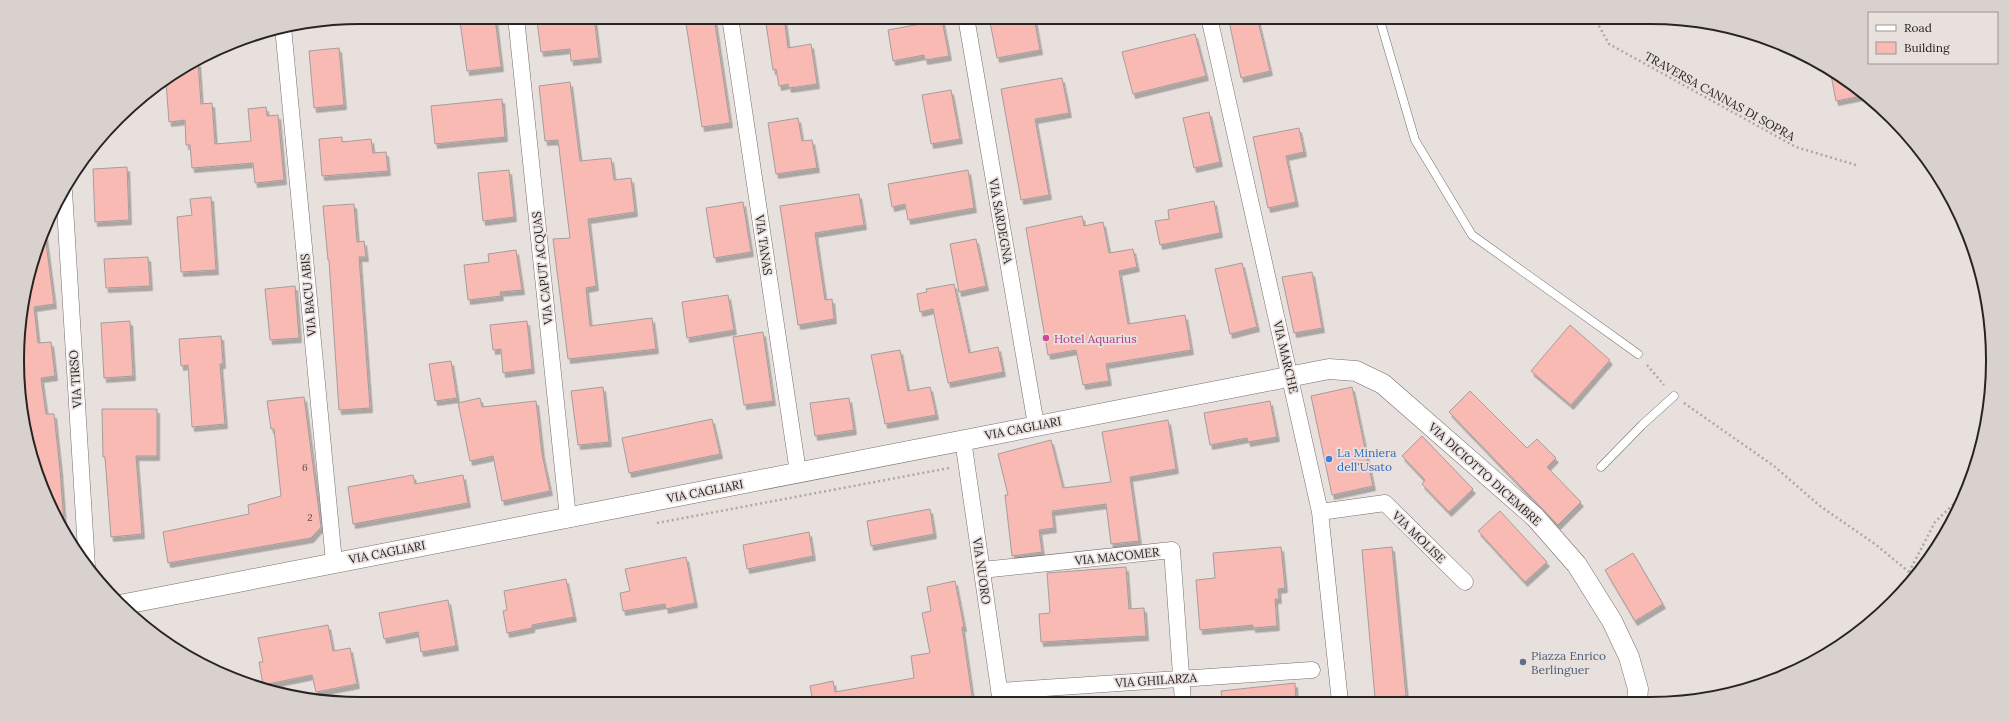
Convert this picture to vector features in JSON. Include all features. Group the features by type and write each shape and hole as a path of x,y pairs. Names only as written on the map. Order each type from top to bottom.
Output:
{"street":[{"name":"VIA CAPUT ACQUAS","path":"517,24 568,518"},
{"name":"VIA TANAS","path":"731,24 798,472"},
{"name":"VIA SARDEGNA","path":"967,24 1036,425"},
{"name":"VIA MARCHE","path":"1211,24 1291,376 1320,512 1339,697"},
{"name":"VIA BACU ABIS","path":"284,33 334,562"},
{"name":"VIA TIRSO","path":"65,201 86,554"},
{"name":"VIA DICIOTTO DICEMBRE","path":"1291,376 1329,369 1356,371 1383,384 1535,517 1577,565 1612,622 1629,657 1638,689 1637,697"},
{"name":"VIA CAGLIARI","path":"129,603 1291,376"},
{"name":"VIA NUORO","path":"963,440 1000,697"},
{"name":"VIA MOLISE","path":"1320,512 1385,503 1465,582"},
{"name":"VIA MACOMER","path":"982,570 1172,550 1183,697"},
{"name":"VIA GHILARZA","path":"1000,697 1181,678 1312,670"}],"lane":[{"path":"1381,24 1415,140 1472,235 1638,354"},
{"path":"1601,467 1642,425 1674,396"}],"path":[{"name":"TRAVERSA CANNAS DI SOPRA","path":"1598,24 1609,44 1796,148 1856,165"},
{"path":"1638,354 1674,396 1774,466 1820,506 1875,544 1909,572 1935,522 1952,506"}],"building":[{"path":"460,24 496,24 501,67 467,71"},
{"path":"537,24 595,24 599,58 571,61 570,49 541,52"},
{"path":"686,24 715,24 730,123 702,127"},
{"path":"766,24 785,24 788,48 811,44 817,84 789,88 788,84 779,86 776,69 773,70"},
{"path":"920,24 943,24 949,56 925,60 924,55 893,61 888,30"},
{"path":"990,24 1035,24 1040,50 997,58"},
{"path":"1230,24 1259,24 1270,71 1241,78"},
{"path":"1195,34 1206,76 1133,94 1122,52"},
{"path":"339,48 344,105 314,108 309,51"},
{"path":"198,66 201,104 212,103 215,144 251,141 248,109 266,107 267,116 278,115 284,180 255,183 253,163 192,168 190,145 186,145 185,120 169,122 166,87"},
{"path":"1062,78 1069,113 1035,119 1049,195 1021,200 1001,89"},
{"path":"1832,78 1857,97 1836,101"},
{"path":"570,82 580,161 611,158 614,180 631,178 635,212 588,219 596,286 586,288 590,326 652,318 656,349 568,359 553,239 570,238 558,140 545,141 539,86"},
{"path":"951,90 960,139 931,144 922,95"},
{"path":"502,99 505,137 435,144 431,106"},
{"path":"1209,112 1220,162 1194,168 1183,118"},
{"path":"798,118 802,141 812,140 817,168 776,174 768,123"},
{"path":"1299,128 1304,152 1286,156 1296,202 1268,208 1253,137"},
{"path":"342,137 342,142 371,139 373,153 386,152 388,171 322,176 319,139"},
{"path":"127,167 129,220 95,222 93,169"},
{"path":"509,170 514,217 483,221 478,173"},
{"path":"968,170 974,208 908,220 905,204 892,207 888,184"},
{"path":"859,194 864,225 815,233 825,300 832,299 834,319 798,325 780,206"},
{"path":"211,197 216,270 181,272 177,217 192,215 190,199"},
{"path":"1214,201 1220,233 1160,245 1155,221 1169,219 1168,210"},
{"path":"743,202 751,252 714,258 706,208"},
{"path":"354,204 357,242 364,241 366,257 359,257 370,408 339,410 329,260 323,206"},
{"path":"1082,216 1084,226 1103,222 1109,253 1133,249 1137,267 1119,271 1128,324 1185,315 1191,350 1106,364 1109,381 1083,385 1076,350 1048,355 1026,228"},
{"path":"976,239 986,286 959,292 950,244"},
{"path":"46,242 54,304 34,307 38,343 51,342 55,376 41,378 46,414 54,414 64,518 50,489 35,448 30,426 25,383 25,338 30,295 35,273"},
{"path":"516,250 522,290 500,292 501,296 468,300 464,265 489,262 488,254"},
{"path":"148,257 150,286 106,288 104,259"},
{"path":"1242,263 1257,327 1230,334 1215,269"},
{"path":"1312,272 1322,328 1294,333 1282,277"},
{"path":"954,284 969,353 998,347 1003,372 948,383 933,309 920,312 917,294 927,292 926,289"},
{"path":"295,286 299,338 270,340 265,289"},
{"path":"728,295 734,330 687,338 682,302"},
{"path":"130,321 133,376 104,378 101,323"},
{"path":"527,321 532,369 503,373 501,349 493,350 490,325"},
{"path":"1570,325 1610,360 1571,405 1531,371"},
{"path":"763,332 773,401 744,405 733,337"},
{"path":"221,336 223,364 220,364 225,424 192,427 188,365 181,366 179,339"},
{"path":"900,350 908,391 930,387 936,415 885,424 871,355"},
{"path":"451,361 457,398 435,401 429,364"},
{"path":"603,387 609,442 578,445 571,391"},
{"path":"1352,387 1373,486 1332,495 1311,396"},
{"path":"1470,391 1527,448 1537,439 1556,458 1547,467 1581,502 1558,525 1449,412"},
{"path":"304,397 321,527 311,538 168,563 163,532 249,514 248,505 281,496 274,429 271,429 267,401"},
{"path":"480,398 482,407 536,401 542,454 550,491 502,501 493,456 470,461 458,403"},
{"path":"849,398 854,430 815,436 810,403"},
{"path":"1270,401 1277,437 1248,442 1247,438 1210,445 1204,413"},
{"path":"102,409 157,409 157,456 136,456 142,534 111,537 105,457 103,457"},
{"path":"712,419 720,454 629,473 622,438"},
{"path":"1168,420 1176,469 1130,477 1139,541 1111,544 1106,504 1052,511 1054,528 1039,530 1042,552 1012,556 1005,495 1008,495 998,454 1051,440 1063,488 1111,482 1102,432"},
{"path":"1422,436 1473,489 1449,512 1422,484 1425,480 1402,456"},
{"path":"413,475 415,484 463,475 468,503 353,524 348,487"},
{"path":"930,509 934,534 871,546 867,521"},
{"path":"1500,511 1547,562 1525,582 1478,531"},
{"path":"809,532 813,556 747,569 743,545"},
{"path":"1281,547 1285,588 1278,589 1279,599 1275,599 1277,626 1253,628 1253,625 1200,630 1196,580 1215,578 1213,553"},
{"path":"1392,547 1406,696 1375,697 1362,550"},
{"path":"1633,553 1663,604 1635,621 1605,570"},
{"path":"686,557 695,603 666,609 665,604 623,611 620,593 630,591 625,569"},
{"path":"1126,567 1129,609 1144,608 1146,636 1041,642 1039,614 1050,613 1047,573"},
{"path":"566,579 574,617 532,625 532,628 507,633 503,611 507,610 504,591"},
{"path":"955,581 964,627 962,627 972,697 812,697 810,686 833,681 835,692 914,678 911,656 930,653 922,613 931,611 927,587"},
{"path":"448,600 456,646 421,652 418,632 384,639 379,613"},
{"path":"328,625 333,651 350,648 357,684 316,692 312,675 267,684 263,683 259,662 263,662 258,638"},
{"path":"1295,683 1296,697 1222,697 1221,691"}],"place":[{"name":"Hotel Aquarius","path":"1046,338"},
{"name":"La Miniera dell'Usato","path":"1329,459"},
{"name":"Piazza Enrico Berlinguer","path":"1523,662"}]}
